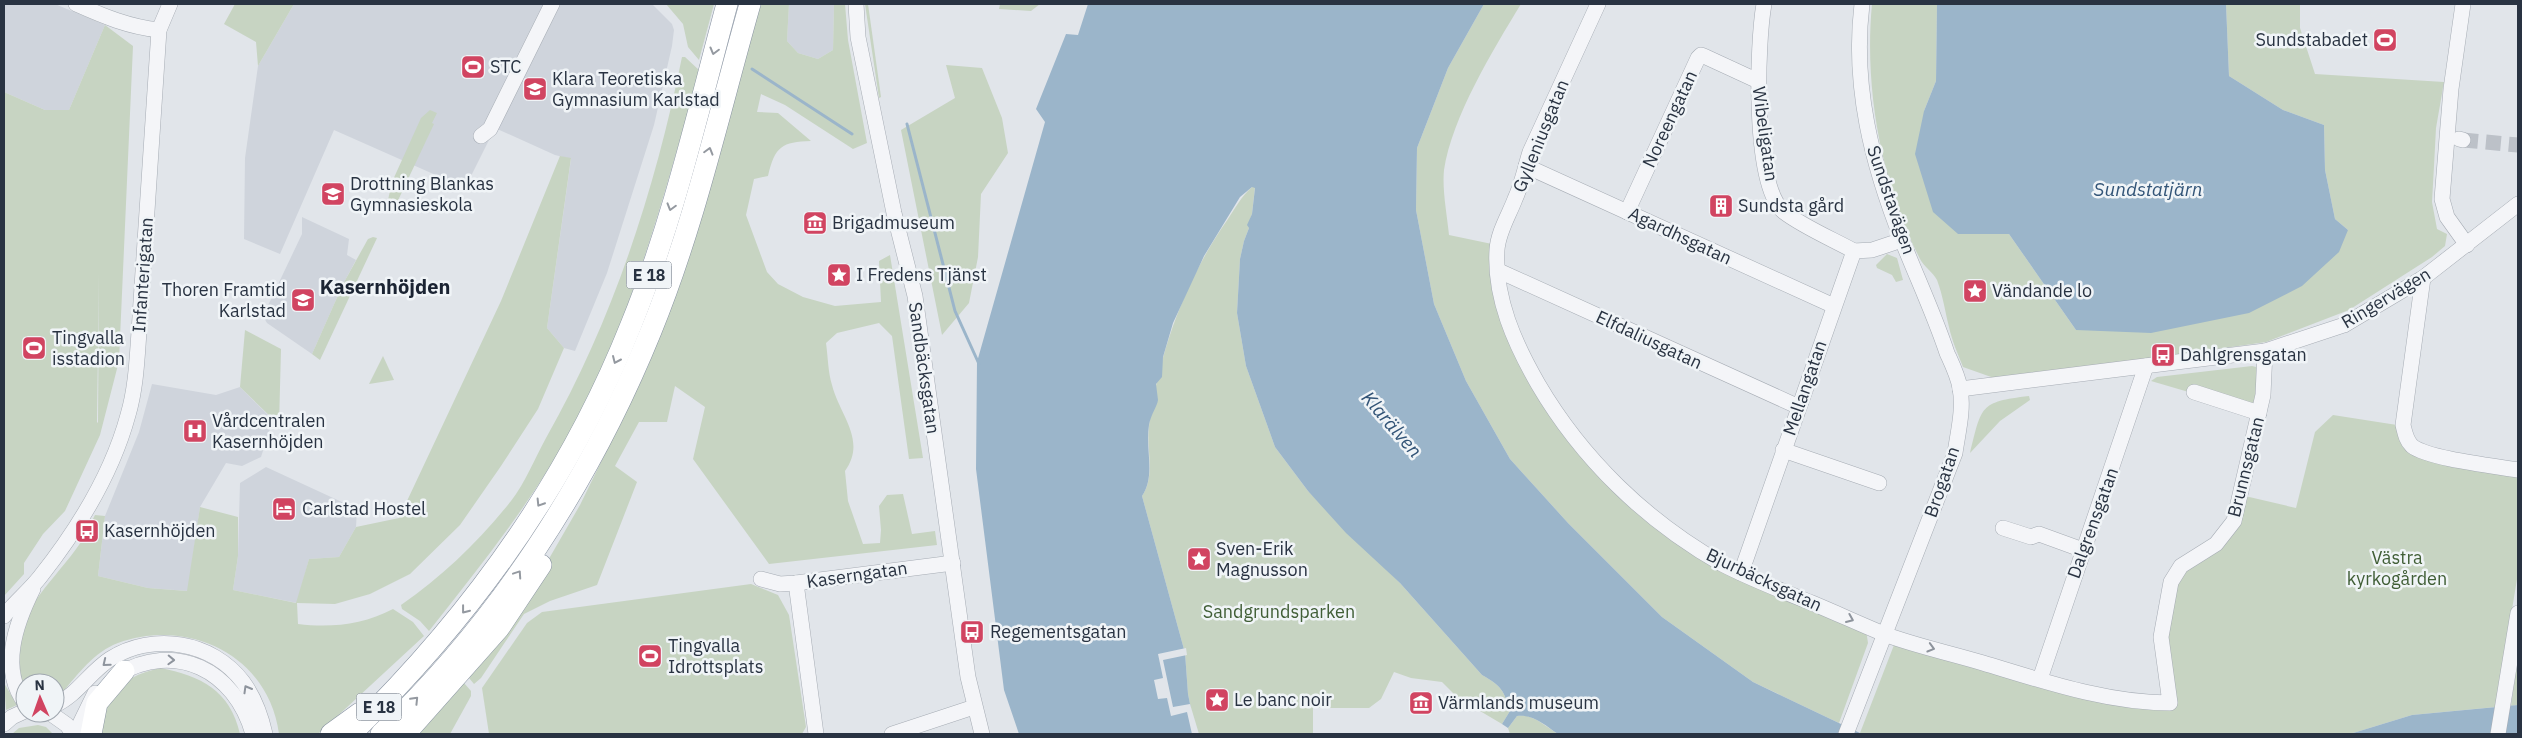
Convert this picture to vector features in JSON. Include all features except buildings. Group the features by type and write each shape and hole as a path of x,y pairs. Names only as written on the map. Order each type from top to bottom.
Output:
{"highway":[{"name":"E 18","path":"351,734 406,679 466,609 497,568 560,470 595,408 632,325 661,243 727,4"},
{"name":"E 18","path":"381,734 422,693 486,617 558,513 594,453 651,332 679,256 750,4"},
{"path":"405,734 481,649 522,595 545,559 568,515 594,453"},
{"path":"91,734 98,704 124,671"},
{"path":"331,734 406,679"}],"street":[{"path":"76,4 111,19 142,28 159,30"},
{"name":"Infanterigatan","path":"4,616 16,600 35,583 63,547 112,464 129,414 135,380 139,332 159,30 170,4"},
{"path":"481,136 490,128 552,4"},
{"name":"Sandbäcksgatan","path":"856,4 858,37 894,213 915,296 936,454 974,707 982,734"},
{"name":"Gylleniusgatan","path":"1499,271 1497,250 1501,232 1524,176 1526,166 1598,4"},
{"name":"Wibeligatan","path":"1764,4 1760,24 1758,81 1760,128 1769,184 1783,211 1854,251"},
{"name":"Sundstavägen","path":"1862,4 1858,45 1864,114 1882,187 1902,240 1931,305 1960,389"},
{"path":"2463,4 2451,89 2442,193 2447,217 2467,245"},
{"name":"Noreengatan","path":"1627,212 1698,58 1701,55 1758,81"},
{"name":"Agardhsgatan","path":"1526,166 1834,306"},
{"name":"Ringervägen","path":"2146,366 2264,351 2344,325 2423,278 2518,204"},
{"path":"1854,251 1872,250 1902,240"},
{"name":"Mellangatan","path":"1741,573 1854,251"},
{"name":"Elfdaliusgatan","path":"1499,271 1799,408"},
{"name":"Bjurbäcksgatan","path":"1499,271 1504,312 1526,362 1549,403 1581,446 1629,497 1652,518 1706,554 1741,573 1885,634 2109,697 2145,704 2170,704"},
{"path":"2423,278 2403,425 2406,437 2410,444 2425,453 2518,470"},
{"name":"Brunnsgatan","path":"2170,704 2161,637 2171,582 2181,566 2216,544 2234,521 2259,413 2265,373 2264,351"},
{"path":"1960,389 2146,366"},
{"name":"Dalgrensgatan","path":"2040,679 2083,550 2119,451 2146,366"},
{"name":"Brogatan","path":"1846,734 1955,452 1960,414 1960,389"},
{"path":"2194,392 2259,413"},
{"path":"1783,450 1879,483"},
{"path":"2003,528 2031,537 2039,534 2083,550"},
{"name":"Kaserngatan","path":"761,579 780,584 796,583 953,563"},
{"name":"Infanterigatan","path":"15,691 8,679 5,658 14,629 35,583"},
{"path":"796,583 816,734"},
{"path":"2498,734 2518,613"},
{"path":"65,700 109,660 140,646 168,642 202,650 233,671 243,682 255,704 265,734"},
{"path":"64,723 74,734 95,692 124,671 152,661 178,660 199,667 216,676 233,692 244,710 253,734"},
{"path":"892,734 974,707"},
{"path":"4,724 15,716"}],"shaded area":[{"path":"4,4 55,4 105,25 69,110 45,110 4,92"},
{"path":"294,4 652,4 672,24 674,30 672,46 654,125 607,273 575,351 564,348 547,328 571,159 555,155 495,128 465,188 334,130 280,254 244,239 245,158 258,66"},
{"path":"789,4 834,4 833,50 818,59 798,53 787,41"},
{"name":"Thoren Framtid Karlstad","path":"302,217 349,239 347,255 356,260 343,284 312,354 267,323 263,316 302,234"},
{"path":"152,384 216,395 240,387 273,420 261,457 242,466 226,463 200,507 188,591 148,588 98,576 105,516 139,432"},
{"path":"266,467 357,509 356,527 339,557 309,559 297,603 233,590 238,556 240,483"}],"green space":[{"path":"235,4 294,4 258,66 256,42 224,24"},
{"path":"666,4 714,4 699,60 688,47 683,24"},
{"path":"761,4 789,4 787,41 798,53 818,59 833,50 834,4 845,4 848,40 867,143 853,149 785,105 761,94 757,112 778,113 811,141 786,145 777,152 768,176 754,179 746,215 767,272 778,284 803,297 835,306 881,302 879,261 890,255 923,458 909,459 892,336 879,323 837,333 826,343 832,385 853,438 851,460 845,471 848,501 863,544 880,543 879,506 887,495 903,494 912,534 935,531 937,545 769,564 693,459 705,407 675,386 667,422 639,422 615,466 637,482 597,585 550,601 524,614 481,678 474,684 469,678 539,576 580,505 648,366 667,315"},
{"path":"865,4 868,4 881,97 879,98"},
{"path":"1000,4 1040,4 1031,11 999,9"},
{"path":"1484,4 1521,4 1498,42 1464,106 1448,150 1444,170 1444,194 1449,235 1492,244 1529,375 1668,537 1866,630 1868,643 1839,723 1753,682 1662,617 1568,523 1510,459 1466,381 1434,304 1416,210 1417,148 1448,68"},
{"path":"1872,4 1937,4 1936,81 1924,111 1958,234 2009,234 2076,330 2348,230 2335,219 2325,170 2324,125 2283,110 2229,76 2226,4 2300,4 2300,28 2315,74 2444,82 2436,128 2432,202 2437,229 2447,234 2445,246 2432,257 2349,310 2266,342 2134,361 1994,378 1963,367 1952,337 1937,280 1922,262 1906,229 1886,167 1873,102 1870,36"},
{"path":"105,25 133,46 119,361 100,435 65,511 43,534 24,563 24,574 4,596 4,92 45,110 69,110","holes":["99,272 98,422 97,423"]},
{"path":"682,57 685,57 700,71 647,249 632,293 597,379 560,449 526,503 429,631 420,621 402,609 401,605 460,557 511,501 570,393 611,301 645,205 659,156"},
{"path":"946,65 982,68 1002,118 1008,153 981,194 978,257 969,303 942,335 901,130 955,98"},
{"path":"430,110 437,113 432,123 434,124 393,211 388,200 392,182 421,118"},
{"path":"560,156 571,158 547,328 564,348 538,409 460,525 410,574 370,594 335,604 297,603 298,624 322,626 346,624 370,619 393,609 413,622 424,636 318,734 279,734 272,707 260,683 242,664 221,650 198,640 172,635 145,636 118,643 101,652 87,664 65,689 65,673 18,673 17,646 21,629 28,614 48,584 81,542 95,515 105,516 98,576 148,588 187,591 200,507 238,517 238,556 233,590 296,603 309,559 339,557 356,527 399,518 501,301"},
{"name":"Sandgrundsparken","path":"1252,187 1255,187 1252,214 1240,259 1237,313 1246,366 1275,447 1308,491 1400,583 1482,675 1498,686 1506,698 1510,711 1502,724 1458,698 1442,682 1411,678 1394,672 1381,699 1369,708 1313,708 1313,734 1196,734 1188,694 1185,653 1142,496 1149,480 1150,471 1148,435 1160,371 1176,318 1199,267 1213,242 1239,202"},
{"path":"377,238 320,360 312,354 343,284 368,239"},
{"path":"1887,254 1897,258 1903,280 1896,282 1892,275 1877,268 1876,265"},
{"path":"245,330 281,349 279,425 240,387"},
{"path":"383,356 394,380 369,384"},
{"path":"2256,367 2260,373 2256,402 2248,406 2151,381 2157,377"},
{"path":"2029,396 2030,400 2000,421 1970,453 1977,425 1985,409 2000,401"},
{"name":"Västra kyrkogården","path":"2333,415 2397,425 2402,441 2518,476 2518,573 2496,707 2412,715 2350,734 1860,733 1894,645 2172,706 2168,662 2169,623 2178,582 2245,496 2296,508 2315,432"},
{"name":"Tingvalla Idrottsplats","path":"751,584 778,595 789,615 806,727 802,734 489,734 482,688 527,623 542,612"},
{"path":"2518,652 2518,705 2511,706"},
{"path":"160,668 188,675 212,688 229,706 240,734 100,734 103,710 114,692 134,677"},
{"path":"4,683 15,702 15,706 6,710"},
{"path":"464,683 471,691 471,696 450,734 415,734"},
{"path":"1525,715 1537,720 1558,734 1510,734 1508,728 1517,716"},
{"path":"38,725 46,727 53,734 12,734 19,728"}],"water":[{"name":"Klarälven","path":"1088,4 1484,4 1448,68 1417,148 1416,210 1434,304 1466,381 1510,459 1568,523 1662,617 1753,682 1862,734 1558,734 1539,721 1523,716 1517,716 1508,728 1502,724 1510,711 1506,698 1498,686 1482,675 1400,583 1346,533 1308,491 1275,447 1246,366 1237,313 1240,259 1249,228 1247,225 1252,214 1255,188 1252,187 1240,197 1204,256 1173,323 1163,357 1162,377 1156,384 1158,400 1151,417 1148,434 1149,471 1146,488 1142,496 1185,653 1188,694 1196,734 1019,734 1004,690 976,469 977,362 1045,122 1036,109 1066,34 1078,35"},
{"name":"Sundstatjärn","path":"1937,4 2226,4 2229,76 2283,110 2324,125 2325,170 2335,219 2348,230 2339,252 2302,286 2249,313 2151,333 2076,330 2009,234 1958,234 1933,212 1915,154 1924,111 1936,81"},
{"path":"2518,705 2518,734 2350,734 2412,715"}],"pier":[{"path":"1186,648 1187,655 1163,660 1173,707 1190,704 1199,734 1192,734 1187,712 1171,716 1167,698 1158,699 1154,680 1163,678 1158,654"}],"waterway":[{"path":"752,69 852,134"},
{"path":"907,124 955,311 979,364"}],"tunnel":[{"path":"2463,140 2518,145"}],"place":[{"name":"Sundstabadet","path":"2385,40"},
{"name":"STC","path":"473,67"},
{"name":"Klara Teoretiska Gymnasium Karlstad","path":"535,89"},
{"name":"Drottning Blankas Gymnasieskola","path":"333,194"},
{"name":"Sundsta gård","path":"1721,206"},
{"name":"Brigadmuseum","path":"815,223"},
{"name":"I Fredens Tjänst","path":"839,275"},
{"name":"Vändande lo","path":"1975,291"},
{"name":"Thoren Framtid Karlstad","path":"303,300"},
{"name":"Tingvalla isstadion","path":"34,348"},
{"name":"Dahlgrensgatan","path":"2163,355"},
{"name":"Vårdcentralen Kasernhöjden","path":"195,431"},
{"name":"Carlstad Hostel","path":"284,509"},
{"name":"Kasernhöjden","path":"87,531"},
{"name":"Sven-Erik Magnusson","path":"1199,559"},
{"name":"Regementsgatan","path":"972,632"},
{"name":"Tingvalla Idrottsplats","path":"650,656"},
{"name":"Le banc noir","path":"1217,700"},
{"name":"Värmlands museum","path":"1421,703"}],"district":[{"name":"Kasernhöjden","path":"385,287"}]}
